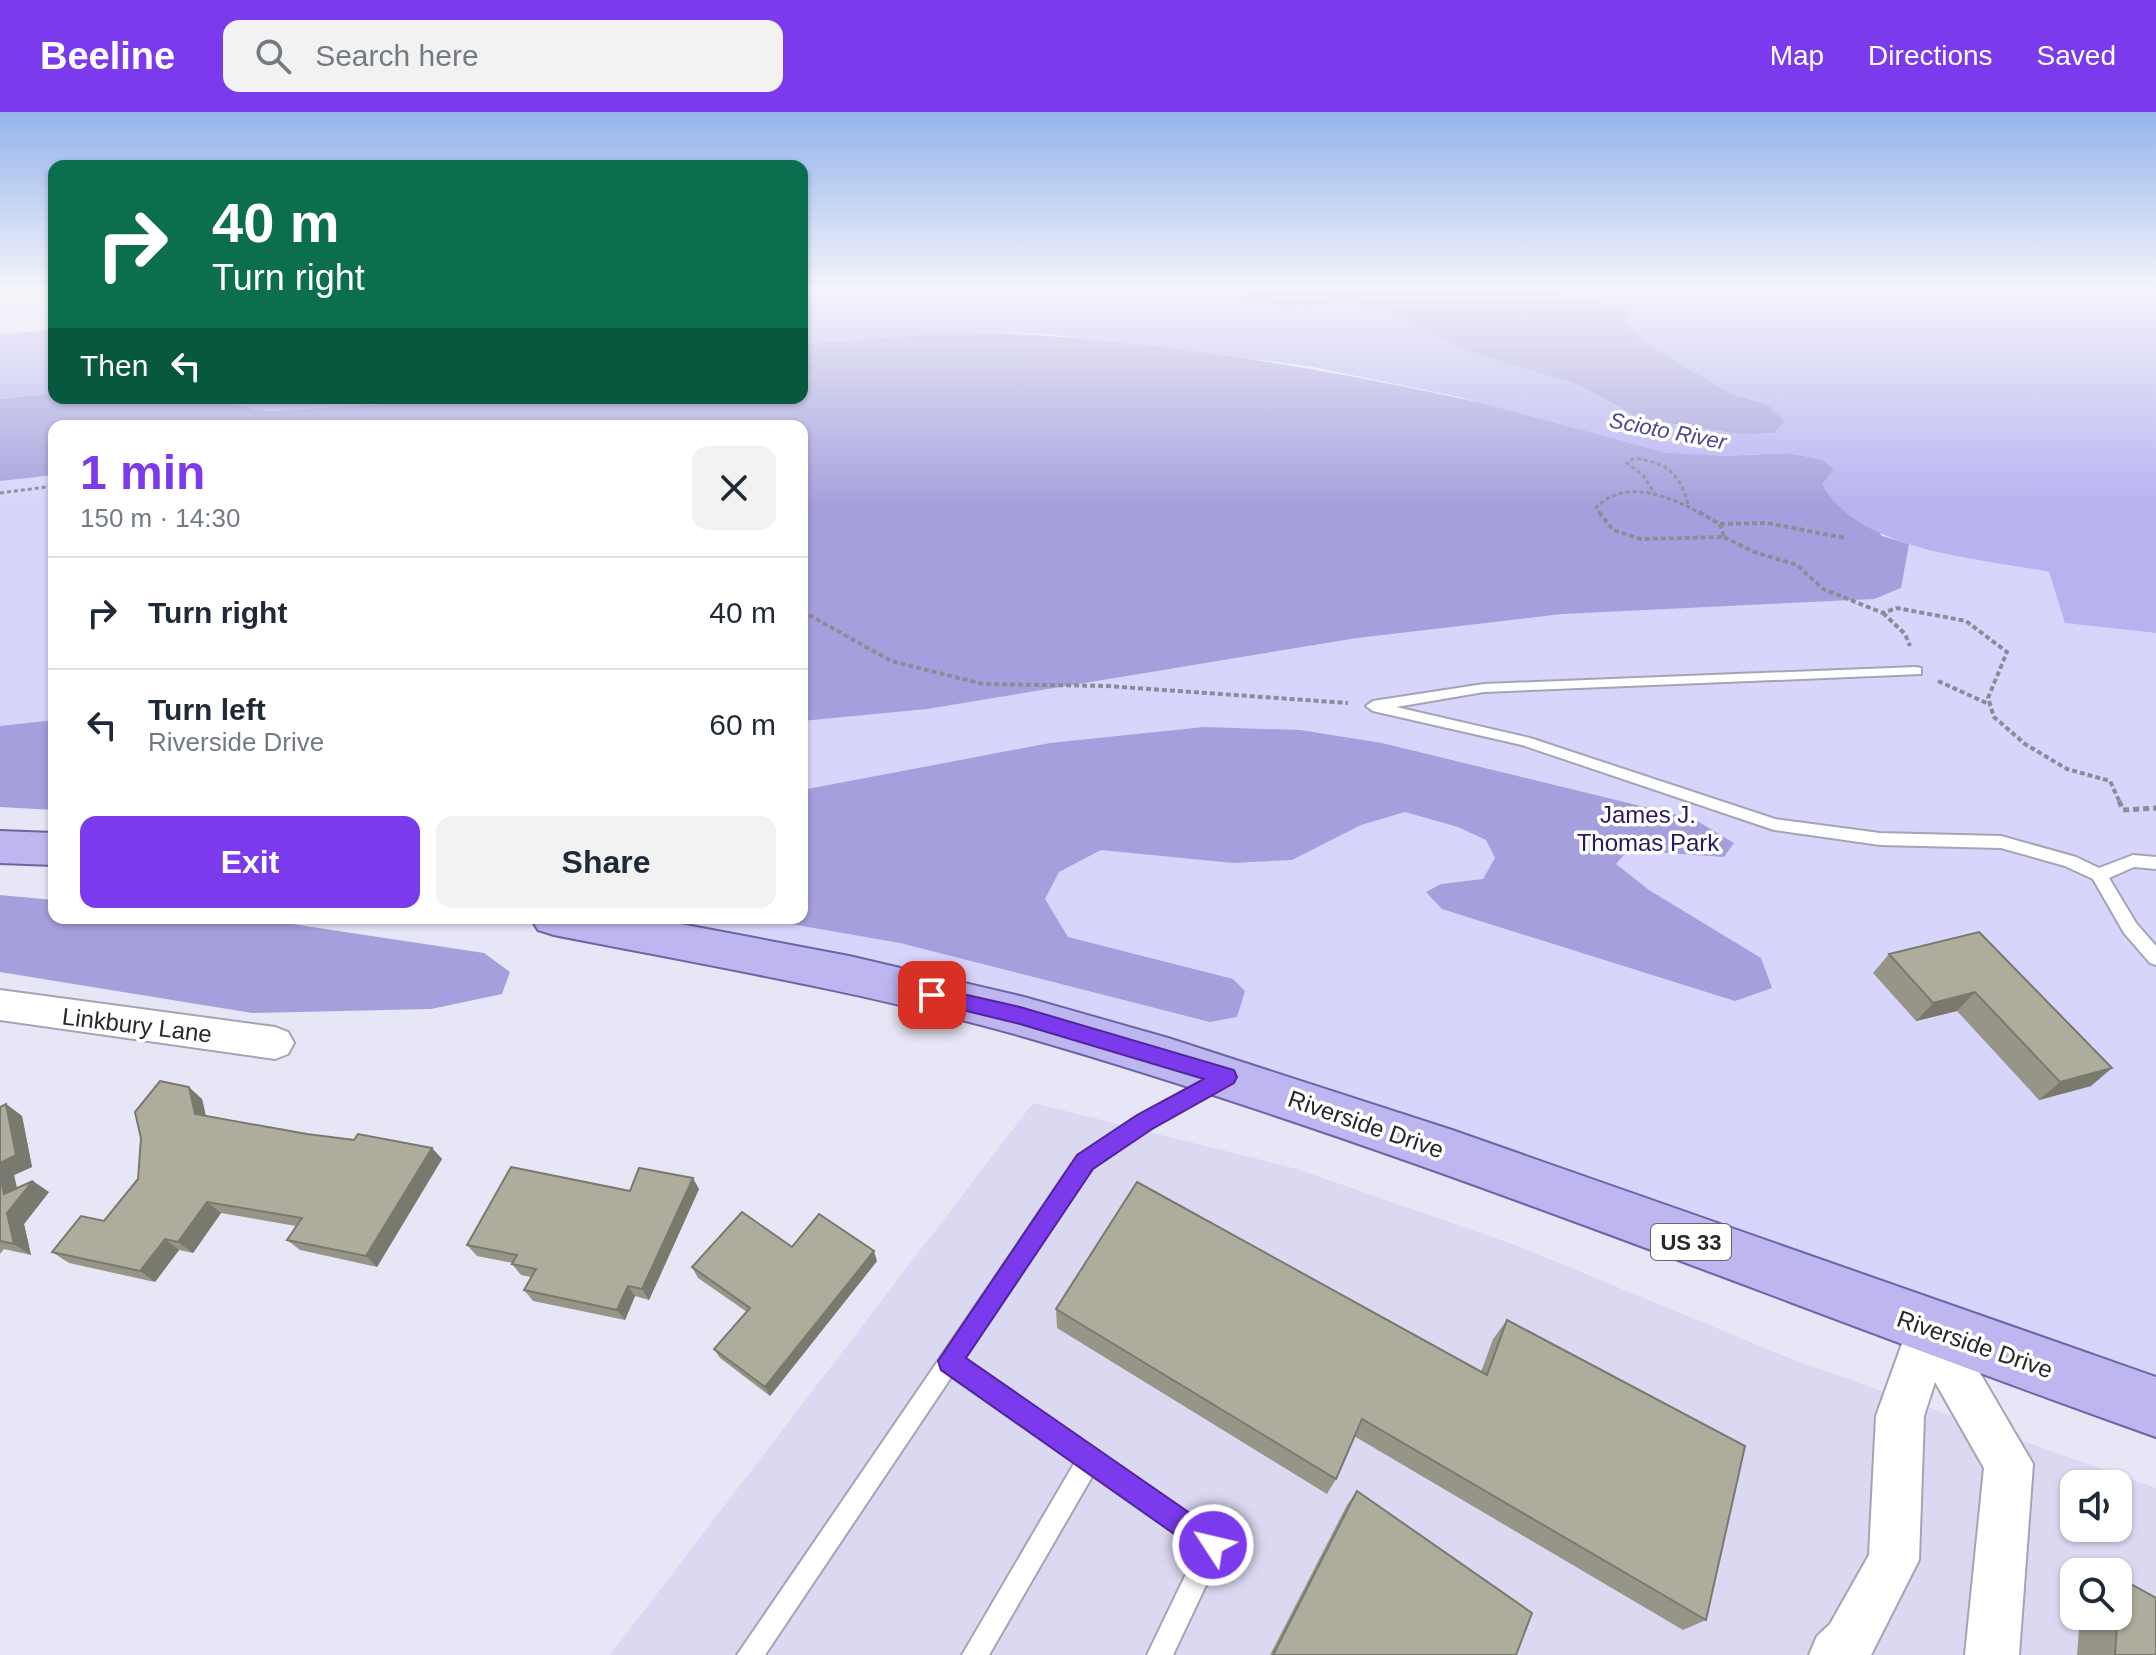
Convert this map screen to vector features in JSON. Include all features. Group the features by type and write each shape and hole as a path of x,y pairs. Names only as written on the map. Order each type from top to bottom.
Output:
{"main road":[{"path":"0,847 48,849"},
{"name":"Riverside Drive","path":"585,924 815,969 1020,1015 1227,1077 1442,1150 1929,1329 2156,1407"}],"street":[{"name":"Linkbury Lane","path":"0,1005 275,1043"},
{"path":"1836,1655 1849,1643 1894,1560 1900,1416 1929,1329"},
{"path":"1929,1329 2009,1464 1992,1655"}],"lane":[{"path":"1916,671 1484,688 1373,706 1525,741 1774,824 1880,839 2001,842 2070,861 2099,875 2130,928 2156,958"},
{"path":"2099,875 2133,861 2156,863"},
{"path":"750,1655 1085,1162 1145,1122 1227,1077"},
{"path":"950,1361 1213,1545 1160,1655"},
{"path":"975,1655 1090,1459"}],"path":[{"path":"1657,497 1643,475 1627,463 1634,458 1664,462 1676,470 1689,505"},
{"path":"0,493 48,487"},
{"path":"1724,537 1720,524 1689,505 1657,497 1631,492 1609,495 1596,508 1613,530 1641,539 1713,540 1724,537 1754,552 1797,565 1823,589 1883,613 1905,634 1916,671 1991,705"},
{"path":"1720,524 1742,520 1765,521 1845,538"},
{"path":"1883,613 1897,608 1966,621 2007,652 1988,698 1994,717 2025,744 2067,769 2110,781 2123,810 2156,808"},
{"path":"808,614 891,661 983,684 1107,686 1350,704"}],"shaded area":[{"path":"1033,1103 1297,1169 1518,1246 1794,1360 2105,1470 2060,1470 2060,1542 2132,1542 2132,1480 2156,1488 2156,1655 610,1655"}],"green space":[{"name":"James J. Thomas Park","path":"808,361 1148,361 1909,544 2049,572 2066,623 2156,633 2156,1406 1227,1077 579,924 808,924 808,420 48,420 48,797 0,798 0,399 48,394 48,404 232,404 266,411 381,404 808,404"},
{"path":"808,361 1260,361 1438,393 1721,456 1788,453 1822,459 1834,469 1882,536 1909,544 1901,588 1874,599 1562,614 1357,638 927,709 808,720 808,420 48,420 48,476 0,481 0,399 48,394 48,404 232,404 266,411 381,404 808,404"},
{"path":"1499,361 1689,361 1729,393 1767,404 1785,421 1775,433 1744,435 1641,419 1578,385"},
{"path":"48,721 48,810 0,807 0,726"},
{"path":"1204,727 1300,730 1382,743 1694,819 1734,843 1724,857 1628,850 1616,864 1649,890 1761,958 1772,988 1735,1001 1442,909 1426,892 1441,884 1483,879 1495,858 1486,840 1458,827 1405,812 1361,825 1292,860 1233,863 1101,850 1059,872 1045,899 1068,937 1233,979 1245,991 1237,1017 1210,1022 900,943 791,924 808,924 808,789 1050,743"},
{"path":"0,895 48,899 48,924 293,924 484,953 510,972 502,994 431,1009 252,1013 0,972"}],"water":[{"path":"0,361 48,361 48,394 0,399"},
{"name":"Scioto River","path":"1268,361 1499,361 1578,385 1641,419 1744,435 1775,433 1784,421 1767,404 1729,393 1675,361 2156,361 2156,633 2065,623 2049,572 1923,548 1891,538 1863,524 1839,507 1822,484 1834,469 1822,459 1788,453 1721,456 1666,453 1459,397 1308,366"},
{"path":"232,404 381,404 266,411"}],"building":[{"path":"1979,932 2112,1068 2060,1082 1975,992 1933,1003 1889,954"},
{"path":"160,1081 189,1087 195,1114 307,1134 354,1140 358,1134 432,1148 366,1256 287,1240 302,1218 207,1202 178,1242 165,1239 140,1271 52,1252 81,1216 104,1221 138,1179 141,1138 135,1112"},
{"path":"6,1104 16,1155 0,1163 0,1107"},
{"path":"511,1167 630,1191 639,1168 693,1178 642,1289 628,1286 617,1310 524,1290 536,1269 512,1264 517,1255 467,1245"},
{"path":"0,1176 4,1194 33,1181 7,1213 14,1244 0,1241"},
{"path":"1137,1182 1487,1375 1507,1320 1745,1446 1706,1620 1362,1419 1336,1479 1056,1309"},
{"path":"742,1212 792,1247 819,1214 874,1251 765,1387 714,1349 750,1308 692,1267"},
{"path":"1357,1491 1532,1613 1516,1655 1273,1655"},
{"path":"2132,1585 2156,1598 2156,1655 2115,1655 2117,1630 2132,1630"}],"route":[{"path":"932,995 1020,1015 1227,1077 1145,1122 1085,1162 950,1361 1213,1545"}]}
